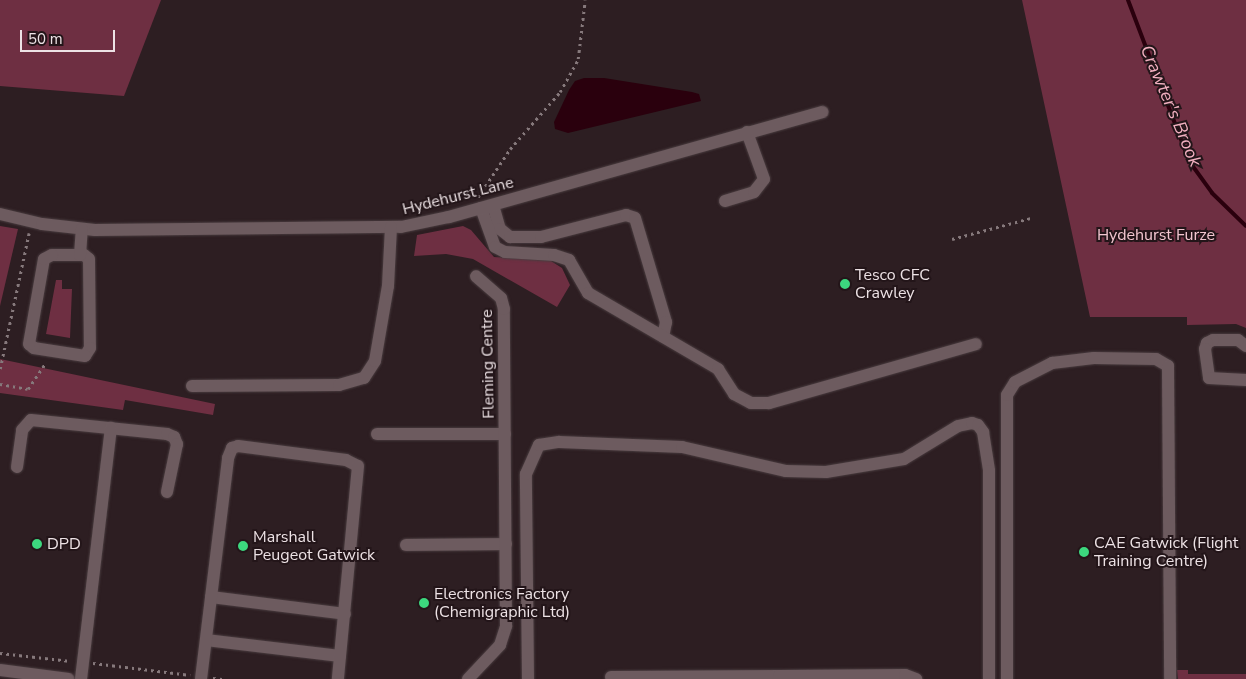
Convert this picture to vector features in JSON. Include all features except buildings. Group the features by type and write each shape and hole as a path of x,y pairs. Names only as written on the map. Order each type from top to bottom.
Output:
{"street":[{"name":"Hydehurst Lane","path":"0,214 32,222 82,229 391,228 487,207 747,132 824,112"},
{"path":"725,201 754,192 764,179 747,132"},
{"path":"487,207 500,229 510,237 541,238 626,215 635,218 666,322 663,337"},
{"path":"487,207 495,247 505,252 554,255 568,260 588,293 722,371 737,397 756,404 976,344"},
{"path":"192,386 339,385 364,378 374,364 390,276 391,228"},
{"path":"80,255 82,229"},
{"path":"52,255 80,255 86,256 90,262 89,352 82,357 31,347 29,341 44,259 52,255"},
{"name":"Fleming Centre","path":"468,679 504,636 506,544 504,304 476,276"},
{"path":"1246,346 1238,340 1213,340 1207,343 1205,349 1208,378 1246,380"},
{"path":"1007,679 1006,400 1012,386 1029,374 1065,359 1156,359 1167,364 1170,675"},
{"path":"16,467 22,430 31,420 174,437 178,444 167,492"},
{"path":"528,679 526,474 539,445 558,442 682,447 786,471 826,472 910,456 958,426 972,423 978,424 983,432 989,471 989,679"},
{"path":"81,679 111,428"},
{"name":"Fleming Centre","path":"377,434 505,434"},
{"path":"201,678 230,450 238,446 346,460 358,466 338,679"},
{"path":"406,545 506,544"},
{"path":"211,597 345,614"},
{"path":"206,640 340,656"},
{"path":"0,670 68,679"},
{"path":"611,677 906,675 916,679"}],"path":[{"path":"487,207 477,194 510,150 560,92 578,59 585,0"},
{"path":"952,239 1031,218"},
{"path":"0,370 32,222"},
{"path":"0,384 28,389 44,366 49,350"},
{"path":"0,653 222,679"}],"green space":[{"path":"0,0 161,0 124,96 0,86"},
{"name":"Hydehurst Furze","path":"1022,0 1246,0 1246,328 1236,324 1187,325 1187,317 1090,317"},
{"path":"0,226 18,229 0,306"},
{"path":"463,226 471,230 494,257 551,261 562,268 570,285 557,307 473,259 446,254 414,256 417,235"},
{"path":"56,280 62,280 62,289 72,289 70,338 46,334"},
{"path":"0,359 215,404 213,415 125,400 123,410 0,393"},
{"path":"1177,670 1188,670 1188,674 1246,674 1246,679 1178,679"}],"shaded area":[{"path":"584,78 604,78 692,92 699,94 701,101 568,133 555,129 554,122 569,90 575,81"}],"waterway":[{"name":"Crawter's Brook","path":"1128,0 1189,161 1212,193 1246,226"}],"place":[{"name":"Tesco CFC Crawley","path":"845,284"},
{"name":"DPD","path":"37,544"},
{"name":"Marshall Peugeot Gatwick","path":"243,546"},
{"name":"CAE Gatwick (Flight Training Centre)","path":"1084,552"},
{"name":"Electronics Factory (Chemigraphic Ltd)","path":"424,603"}]}
